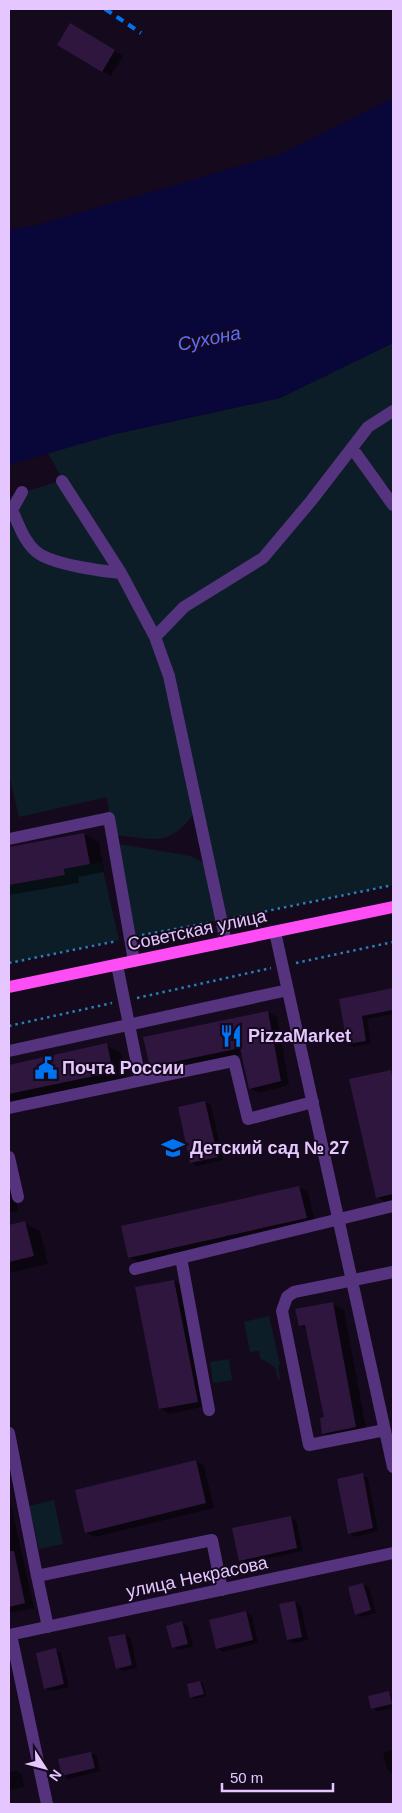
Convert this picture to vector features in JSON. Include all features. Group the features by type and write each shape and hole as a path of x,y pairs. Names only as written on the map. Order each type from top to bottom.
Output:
{"main road":[{"name":"Советская улица","path":"9,987 393,907"}],"street":[{"path":"155,637 184,607 263,558 368,427 393,411"},
{"path":"352,448 393,505"},
{"path":"62,481 121,573 155,637 169,676 226,942"},
{"path":"22,492 12,510 26,539 41,555 88,569 121,573"},
{"path":"9,838 109,818 134,961"},
{"path":"275,932 393,1467"},
{"path":"117,965 140,1079"},
{"path":"9,1051 288,990"},
{"path":"9,1108 140,1079 234,1061 248,1118 313,1102"},
{"path":"9,1158 18,1197"},
{"path":"135,1269 393,1206"},
{"path":"180,1258 209,1410"},
{"path":"385,1430 309,1444 282,1311 287,1298 294,1292 393,1272"},
{"path":"9,1432 48,1627"},
{"path":"37,1576 212,1540 222,1590"},
{"name":"улица Некрасова","path":"10,1635 393,1553"},
{"path":"10,1635 47,1804"}],"path":[{"path":"9,963 393,885"},
{"path":"9,1026 393,942"}],"shaded area":[{"path":"393,343 393,492 356,453 393,505 393,885 130,938 113,843 190,856 209,865 197,809 178,831 169,836 150,839 112,835 107,797 19,817 9,775 9,497 63,480 48,453 115,434 280,398"},
{"path":"101,862 119,940 9,963 9,885 65,875 64,869"},
{"path":"269,1316 280,1365 278,1365 280,1379 278,1380 275,1367 260,1358 259,1351 250,1352 244,1322"},
{"path":"229,1359 232,1380 213,1383 210,1362"},
{"path":"54,1500 63,1544 39,1549 29,1506"}],"water":[{"name":"Сухона","path":"393,98 393,343 280,398 115,434 9,465 9,229 34,226 281,154"}],"building":[{"path":"70,23 115,50 102,72 57,45"},
{"path":"84,833 90,864 64,869 65,875 9,885 9,847"},
{"path":"393,988 393,1010 362,1016 366,1041 347,1044 339,999"},
{"path":"268,1011 281,1081 249,1089 240,1048 150,1067 143,1037"},
{"path":"107,1043 113,1072 9,1094 9,1065"},
{"path":"391,1070 393,1080 393,1194 376,1198 349,1079"},
{"path":"205,1101 218,1157 190,1163 178,1107"},
{"path":"299,1186 307,1218 128,1258 121,1226"},
{"path":"25,1221 34,1256 9,1262 9,1225"},
{"path":"174,1280 198,1402 159,1409 135,1287"},
{"path":"333,1302 356,1427 322,1434 320,1418 324,1417 305,1325 299,1326 295,1309"},
{"path":"196,1460 206,1503 85,1533 75,1490"},
{"path":"363,1473 373,1528 348,1534 337,1479"},
{"path":"291,1516 297,1548 239,1561 232,1528"},
{"path":"9,1551 14,1551 25,1603 9,1607"},
{"path":"363,1583 371,1610 355,1615 348,1587"},
{"path":"295,1601 302,1637 287,1640 279,1604"},
{"path":"246,1611 253,1640 216,1649 209,1620"},
{"path":"182,1621 188,1644 172,1648 166,1626"},
{"path":"125,1634 132,1665 116,1669 108,1637"},
{"path":"56,1648 64,1684 44,1689 36,1653"},
{"path":"200,1681 204,1694 190,1698 187,1684"},
{"path":"389,1691 392,1704 371,1709 368,1696"},
{"path":"91,1752 95,1768 62,1776 58,1759"}],"railway":[{"path":"105,9 141,33"}],"place":[{"name":"PizzaMarket","path":"231,1036"},
{"name":"Почта России","path":"46,1068"},
{"name":"Детский сад № 27","path":"173,1148"}]}
